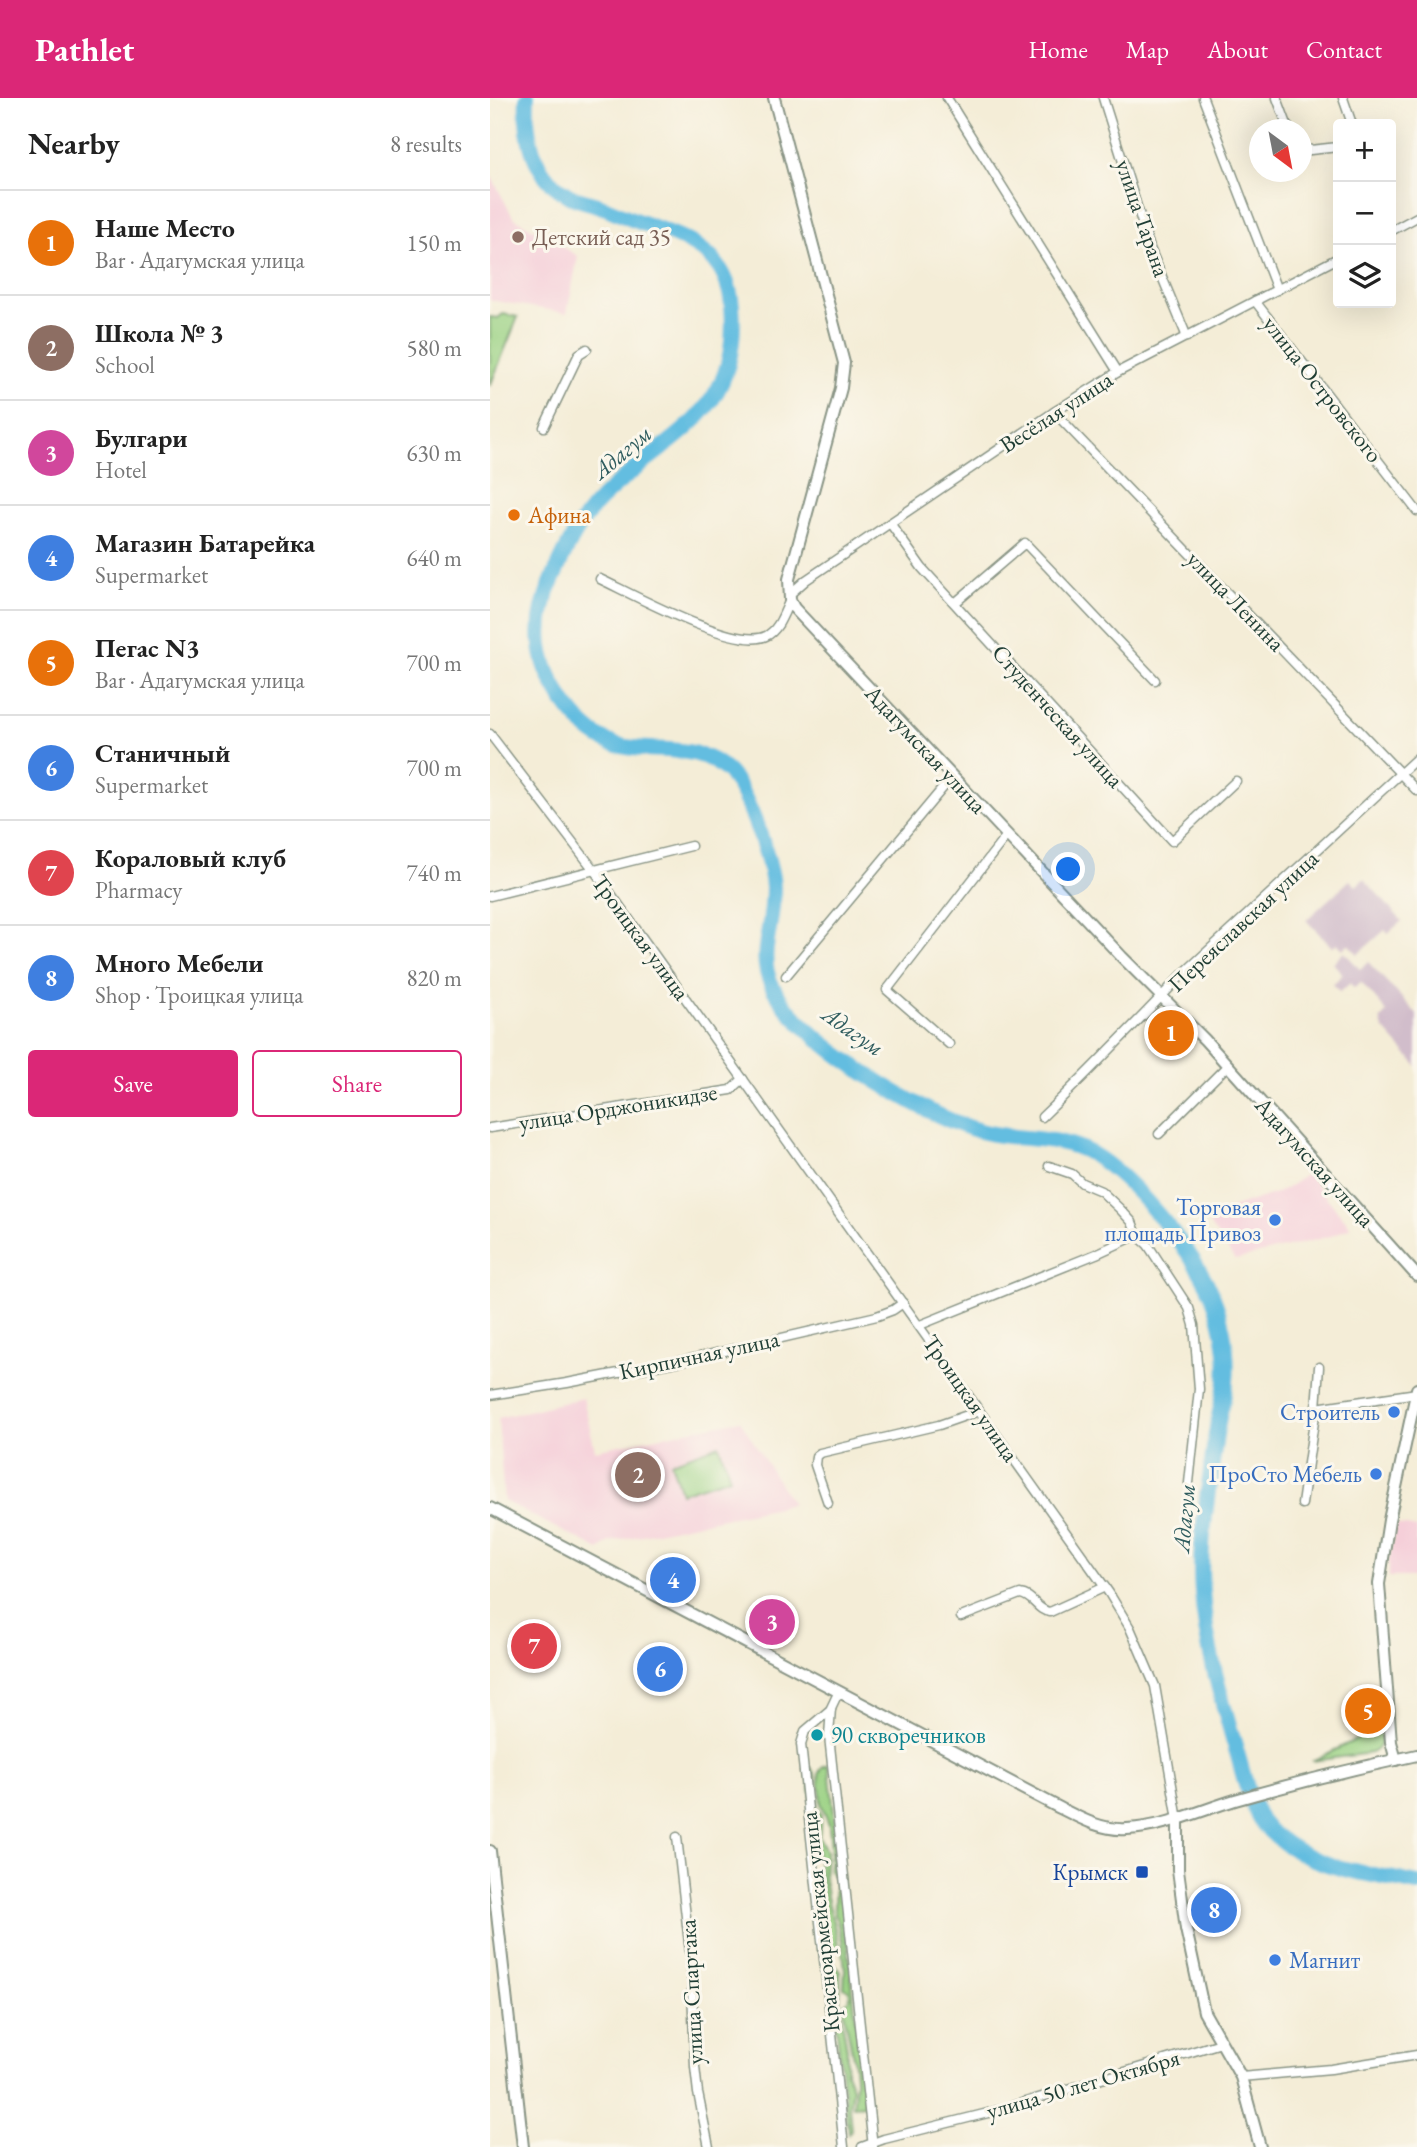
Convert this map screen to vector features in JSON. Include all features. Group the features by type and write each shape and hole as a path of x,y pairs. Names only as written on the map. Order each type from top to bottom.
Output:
{"main road":[{"path":"774,98 844,363 841,388 789,579 790,597"},
{"name":"Адагумская улица","path":"790,597 794,608 1162,996 1417,1276"},
{"path":"1396,1760 1391,1742 1379,1584 1389,1520 1417,1392"},
{"path":"490,1508 1047,1801 1098,1825 1125,1829 1178,1820 1314,1777 1417,1755"},
{"name":"Троицкая улица","path":"1178,1820 1178,1870 1190,1952 1205,2012 1241,2077 1260,2147"},
{"path":"490,1851 523,2147"}],"street":[{"path":"947,98 1118,372"},
{"name":"улица Тарана","path":"1103,98 1150,248 1187,337"},
{"name":"улица Островского","path":"1203,98 1277,290"},
{"path":"1277,98 1285,119"},
{"path":"1343,98 1350,119"},
{"path":"1312,150 1333,148"},
{"path":"1396,228 1417,218"},
{"name":"Весёлая улица","path":"600,579 713,631 756,639 771,633 790,597 806,580 1054,412 1118,372 1333,261"},
{"name":"улица Островского","path":"1255,301 1417,511"},
{"path":"544,426 579,354 587,349"},
{"name":"улица Ленина","path":"1054,412 1417,791"},
{"name":"Студенческая улица","path":"890,523 922,568 1172,841 1236,781"},
{"path":"955,603 1025,543 1154,680"},
{"name":"Троицкая улица","path":"490,734 594,870 1105,1587 1130,1628 1150,1671 1178,1820"},
{"name":"Переяславская улица","path":"1042,1117 1107,1055 1162,996 1417,758"},
{"path":"786,976 952,777"},
{"path":"948,1044 887,990 1007,835"},
{"path":"490,896 691,846"},
{"path":"1159,1134 1227,1066"},
{"name":"улица Орджоникидзе","path":"490,1128 732,1090 743,1079"},
{"path":"1049,1166 1072,1174 1101,1191 1132,1222 1137,1235 1148,1245 1184,1299 1192,1316 1199,1389 1189,1483"},
{"path":"920,1325 1137,1235"},
{"name":"Кирпичная улица","path":"490,1395 698,1357 877,1316 904,1303"},
{"path":"1301,1504 1316,1408 1319,1367"},
{"path":"1316,1408 1417,1392"},
{"path":"828,1503 815,1465 816,1456 820,1453 939,1425 979,1411"},
{"path":"961,1617 1020,1594 1027,1595 1043,1610 1050,1612 1105,1587"},
{"name":"Красноармейская улица","path":"839,1691 831,1708 829,1736 873,2145"},
{"name":"Красноармейская улица","path":"831,1708 805,1731 801,1744 844,2147"},
{"name":"улица Спартака","path":"677,1837 691,1961 696,2075 709,2147"},
{"name":"улица 50 лет Октября","path":"862,2147 992,2112 1222,2043"},
{"path":"1241,2077 1331,2068 1417,2055"}],"shaded area":[{"name":"Детский сад 35","path":"490,174 513,217 578,256 567,313 490,300"},
{"path":"1364,879 1402,921 1388,933 1385,930 1358,954 1348,944 1343,949 1337,943 1332,947 1306,920 1350,880 1356,886"},
{"path":"1344,952 1360,969 1368,962 1417,1014 1417,1066 1383,1028 1380,1020 1387,1012 1361,982 1354,988 1350,983 1340,992 1333,984 1343,974 1333,963"},
{"name":"Торговая площадь Привоз","path":"1307,1174 1351,1227 1331,1236 1235,1260 1204,1217 1282,1191"},
{"path":"583,1398 595,1450 740,1420 792,1504 609,1542 599,1550 504,1501 498,1418"},
{"path":"1396,1524 1417,1528 1417,1577 1389,1577"}],"green space":[{"path":"503,314 518,317 490,386 490,317 498,318"},
{"path":"719,1445 730,1477 681,1493 671,1462"},
{"path":"1366,1735 1381,1735 1380,1744 1371,1753 1312,1761"},
{"path":"828,1764 865,2105 853,2106 854,2067 843,2004 849,2000 850,1995 849,1990 844,1987 842,1940 834,1910 835,1879 829,1868 829,1824 821,1804 819,1773 822,1767"},
{"path":"808,1766 815,1775 817,1807 821,1814 819,1837 826,1851 824,1876 838,1944 832,1957 840,1972 840,2008 847,2049 846,2072 852,2088 849,2107 851,2130 848,2133"}],"waterway":[{"name":"Адагум","path":"527,98 533,153 546,177 572,197 671,233 700,248 722,271 732,306 732,344 725,375 712,400 694,421 600,500 580,525 564,554 548,592 540,627 542,654 553,683 580,721 604,740 626,747 687,752 716,762 729,773 751,811 772,876 772,908 766,955 770,982 779,998 811,1032 883,1085 961,1125 998,1135 1053,1141 1092,1154 1107,1164 1140,1195 1186,1250 1212,1295 1225,1344 1226,1381 1206,1503 1201,1579 1206,1631 1214,1671 1249,1794 1256,1811 1272,1833 1309,1857 1344,1869 1417,1884"}],"place":[{"name":"Детский сад 35","path":"518,237"},
{"name":"Афина","path":"514,515"},
{"name":"Наше Место","path":"1171,1033"},
{"name":"Торговая площадь Привоз","path":"1275,1220"},
{"name":"Строитель","path":"1394,1412"},
{"name":"ПроСто Мебель","path":"1376,1474"},
{"name":"Школа № 3","path":"638,1475"},
{"name":"Магазин Батарейка","path":"673,1580"},
{"name":"Булгари","path":"772,1622"},
{"name":"Кораловый клуб","path":"534,1646"},
{"name":"Станичный","path":"660,1669"},
{"name":"Пегас N3","path":"1368,1711"},
{"name":"90 скворечников","path":"817,1735"},
{"name":"Крымск","path":"1142,1872"},
{"name":"Много Мебели","path":"1214,1910"},
{"name":"Магнит","path":"1275,1960"}]}
